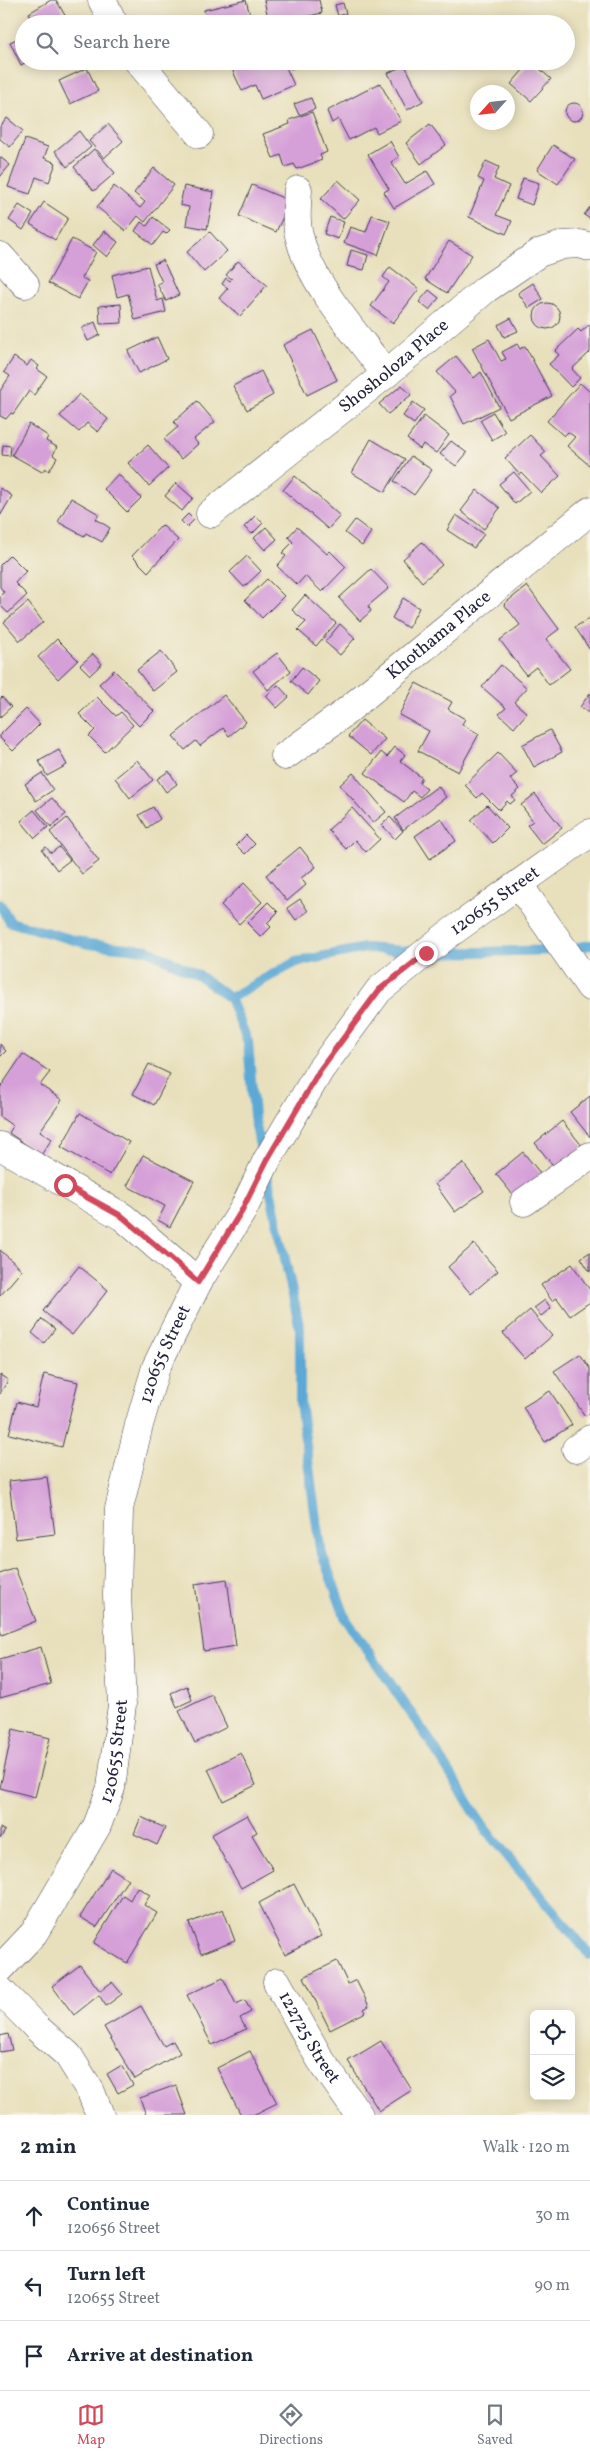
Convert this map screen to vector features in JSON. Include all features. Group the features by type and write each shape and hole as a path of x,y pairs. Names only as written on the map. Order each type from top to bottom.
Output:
{"street":[{"path":"102,0 110,15"},
{"path":"146,70 200,134"},
{"path":"298,190 296,216 299,238 306,260 348,323 386,374"},
{"name":"Shosholoza Place","path":"210,514 386,374 486,289 539,253 563,245 580,244 590,247"},
{"path":"0,256 25,284"},
{"name":"Khothama Place","path":"285,756 343,714 590,511"},
{"name":"120655 Street","path":"0,1969 34,1933 97,1826 111,1788 122,1705 117,1595 120,1510 139,1425 156,1367 198,1282 242,1210 267,1160 320,1070 379,990 446,936 590,833"},
{"path":"519,885 590,987"},
{"path":"0,1146 123,1217 198,1282"},
{"path":"524,1202 590,1156"},
{"name":"122725 Street","path":"277,1982 320,2059 359,2115"},
{"path":"0,1990 38,2029 68,2055 91,2092 100,2115"}],"building":[{"path":"51,0 56,0 65,15 30,15 29,13"},
{"path":"246,0 250,15 205,15 204,10"},
{"path":"264,0 319,0 322,13 314,15 267,15"},
{"path":"343,3 346,14 338,15 335,5"},
{"path":"15,40 15,52 10,42"},
{"path":"83,70 88,70 98,91 70,104 59,81"},
{"path":"232,70 287,70 294,85 261,99 255,85 242,91"},
{"path":"394,70 408,70 423,101 407,110 388,73"},
{"path":"523,70 541,70 551,79 531,101 515,87 515,85 511,84"},
{"path":"380,83 401,121 377,133 374,127 349,140 338,119 332,123 327,111"},
{"path":"311,98 315,109 299,115 294,104"},
{"path":"574,103 580,106 583,112 580,118 574,121 568,118 565,112 568,106"},
{"path":"312,112 327,152 320,155 322,160 297,169 294,164 285,167 281,155 273,158 263,134 290,124 289,120"},
{"path":"7,118 23,131 10,147 0,139 0,127"},
{"path":"108,124 123,141 104,158 89,141"},
{"path":"430,124 446,145 421,164 406,143"},
{"path":"79,131 91,147 67,167 55,151"},
{"path":"25,139 48,147 44,158 56,163 49,182 36,177 30,194 8,187"},
{"path":"390,141 399,157 391,162 405,184 427,171 435,184 394,208 384,192 389,189 368,154"},
{"path":"553,145 575,159 558,184 537,170"},
{"path":"94,149 115,173 94,191 74,167"},
{"path":"0,157 10,165 0,177"},
{"path":"486,161 499,167 494,179 509,186 496,215 512,221 506,234 469,217 484,181 478,178"},
{"path":"154,168 174,185 145,222 138,216 126,231 97,207 114,186 140,208 145,202 134,193"},
{"path":"523,178 539,183 532,205 516,199"},
{"path":"338,180 360,200 343,219 321,199"},
{"path":"252,185 290,201 276,232 239,216"},
{"path":"184,186 214,192 207,229 186,225 189,207 180,205"},
{"path":"44,202 68,218 55,240 30,224"},
{"path":"19,205 33,214 23,230 9,220"},
{"path":"590,207 590,219 584,215"},
{"path":"372,215 390,221 378,255 344,243 350,227 366,232"},
{"path":"153,217 170,230 166,234 163,232 153,245 135,231 141,222 147,226"},
{"path":"330,217 344,222 338,239 324,234"},
{"path":"104,231 118,242 107,257 93,245"},
{"path":"210,232 227,251 204,272 187,252"},
{"path":"72,239 96,252 82,278 88,281 78,299 48,283"},
{"path":"449,241 472,255 447,293 425,279"},
{"path":"351,250 368,255 364,270 347,266"},
{"path":"163,260 179,295 166,301 157,284 162,282 154,264"},
{"path":"238,261 267,285 240,316 219,298 228,288 222,284 226,278 230,281 232,279 226,275"},
{"path":"148,266 157,301 163,299 166,312 135,320 128,294 117,297 112,275"},
{"path":"390,267 419,289 393,323 371,306 389,282 383,277"},
{"path":"533,283 543,299 529,308 518,293"},
{"path":"429,290 439,298 429,310 419,302"},
{"path":"547,303 556,307 560,316 556,325 547,329 538,325 534,316 538,307"},
{"path":"121,304 122,323 100,324 99,306"},
{"path":"511,318 518,331 504,337 498,325"},
{"path":"95,322 100,335 88,341 82,328"},
{"path":"590,324 590,352 572,369 580,378 571,387 549,364 559,355 555,351 578,329 581,332"},
{"path":"313,330 337,380 307,395 283,345"},
{"path":"157,337 167,359 139,373 128,351"},
{"path":"489,339 501,361 506,359 502,352 517,344 520,349 525,346 552,396 509,418 472,348"},
{"path":"456,356 474,378 481,372 499,407 464,424 450,396 455,392 437,372"},
{"path":"14,357 27,366 31,360 39,366 37,369 47,376 34,395 29,391 13,414 11,413 6,419 0,416 0,391 10,376 4,372"},
{"path":"261,371 273,395 247,410 233,386"},
{"path":"580,383 590,392 590,466 567,446 575,437 568,432 564,436 547,421"},
{"path":"402,385 411,395 388,414 379,404"},
{"path":"79,394 108,419 98,432 87,423 79,432 60,416"},
{"path":"197,401 215,422 194,439 198,444 181,459 164,439 178,427 174,422"},
{"path":"413,402 424,410 414,424 403,416"},
{"path":"493,412 505,432 492,440 480,420"},
{"path":"424,416 449,435 436,453 423,444 420,449 407,439"},
{"path":"29,424 48,436 46,441 57,447 53,455 57,458 49,471 45,468 42,472 12,455"},
{"path":"530,435 546,452 541,456 560,476 541,493 522,473 520,475 505,458"},
{"path":"371,439 405,459 385,492 352,473"},
{"path":"451,441 467,453 456,466 440,454"},
{"path":"3,445 11,446 10,456 2,455"},
{"path":"148,445 168,468 149,486 128,463"},
{"path":"411,456 432,470 414,495 394,481"},
{"path":"514,472 530,491 515,504 499,484"},
{"path":"118,474 141,498 127,512 104,489"},
{"path":"295,476 340,516 328,529 283,490"},
{"path":"176,483 193,498 182,511 165,496"},
{"path":"0,488 12,496 0,516"},
{"path":"477,490 500,508 484,529 461,511"},
{"path":"71,498 99,514 96,519 110,528 102,542 86,533 84,536 58,522"},
{"path":"188,514 194,520 187,527 181,521"},
{"path":"456,515 484,534 474,548 447,530"},
{"path":"255,516 263,523 252,534 244,527"},
{"path":"355,520 371,532 362,546 345,533"},
{"path":"162,525 178,540 148,572 132,556"},
{"path":"266,527 277,539 265,550 254,538"},
{"path":"297,527 327,554 330,551 346,567 322,592 305,576 297,585 277,566 286,556 282,553 293,542 288,537"},
{"path":"422,542 442,565 422,582 403,559"},
{"path":"10,555 26,571 15,583 27,595 8,613 0,605 0,596 4,592 0,587 0,565"},
{"path":"247,556 261,571 244,587 230,572"},
{"path":"371,569 389,588 368,606 371,611 360,621 339,598"},
{"path":"267,579 284,596 262,618 245,600"},
{"path":"527,586 559,629 546,639 570,669 549,685 536,667 526,675 500,640 520,625 504,604"},
{"path":"305,595 336,623 316,646 298,630 306,622 292,610"},
{"path":"403,598 419,608 408,628 392,618"},
{"path":"28,602 43,622 20,641 4,622"},
{"path":"590,618 590,650 575,627"},
{"path":"340,624 355,638 340,655 325,642"},
{"path":"57,639 78,660 58,679 38,657"},
{"path":"161,651 177,672 153,691 137,670"},
{"path":"277,653 291,671 268,690 253,671"},
{"path":"93,654 102,664 90,675 80,665"},
{"path":"501,665 527,688 514,702 527,713 514,728 499,714 506,708 482,687"},
{"path":"302,667 319,681 308,695 291,681"},
{"path":"114,670 154,711 139,726 99,684"},
{"path":"416,683 452,702 448,709 465,719 462,724 479,734 458,772 418,751 429,731 399,715"},
{"path":"278,685 289,697 277,708 266,696"},
{"path":"590,693 590,714 580,707"},
{"path":"224,695 246,722 229,736 223,728 200,746 196,741 185,750 173,736"},
{"path":"2,697 11,707 0,717 0,699"},
{"path":"97,697 116,716 121,712 133,725 105,752 89,736 95,730 79,714"},
{"path":"26,709 40,724 13,751 0,738 0,735"},
{"path":"362,720 385,739 371,755 348,736"},
{"path":"550,730 562,752 534,767 522,745"},
{"path":"395,747 405,755 400,761 422,778 419,783 427,789 420,797 412,791 404,802 365,773 381,752 387,757"},
{"path":"59,750 67,765 47,776 39,761"},
{"path":"498,753 517,773 510,779 520,789 512,796 515,800 510,804 507,801 499,810 482,793 477,798 465,785"},
{"path":"137,760 153,780 130,798 115,778"},
{"path":"169,771 177,784 166,792 157,779"},
{"path":"42,773 53,790 36,801 25,784"},
{"path":"353,773 386,812 373,823 340,785"},
{"path":"438,786 446,797 403,830 395,818"},
{"path":"535,794 562,828 542,844 527,825 533,821 521,805"},
{"path":"52,798 66,814 51,827 37,810"},
{"path":"487,805 508,828 493,843 471,820"},
{"path":"153,807 160,819 147,828 139,815"},
{"path":"352,808 380,839 366,852 355,840 346,849 328,830"},
{"path":"34,810 48,827 35,838 21,821"},
{"path":"390,817 403,831 395,839 382,825"},
{"path":"67,818 99,861 82,874 50,832"},
{"path":"441,818 456,841 430,859 415,836"},
{"path":"246,835 255,844 245,854 236,845"},
{"path":"46,847 51,853 59,847 70,860 57,870 42,850"},
{"path":"300,847 316,867 301,878 306,885 287,901 266,875"},
{"path":"244,883 262,902 239,924 221,905"},
{"path":"300,899 308,911 296,920 287,908"},
{"path":"268,902 278,912 267,923 271,927 261,937 247,923"},
{"path":"0,1044 6,1051 0,1057"},
{"path":"23,1054 50,1072 40,1085 62,1100 40,1131 52,1139 41,1155 9,1133 13,1126 0,1117 0,1088"},
{"path":"149,1064 170,1074 154,1105 133,1094"},
{"path":"590,1096 590,1137 570,1112"},
{"path":"80,1113 129,1142 110,1175 61,1147"},
{"path":"562,1121 583,1147 556,1169 535,1143"},
{"path":"523,1152 545,1179 518,1201 496,1174"},
{"path":"143,1155 194,1181 170,1227 158,1220 165,1206 127,1186"},
{"path":"463,1163 484,1191 455,1212 435,1184"},
{"path":"474,1244 498,1271 471,1294 448,1267"},
{"path":"0,1250 22,1270 0,1296"},
{"path":"590,1252 590,1272 581,1258"},
{"path":"572,1264 590,1290 590,1302 570,1316 557,1298 552,1301 541,1285"},
{"path":"79,1266 108,1290 72,1335 43,1311"},
{"path":"545,1300 551,1308 541,1316 534,1308"},
{"path":"530,1310 552,1336 525,1359 503,1333"},
{"path":"42,1319 55,1329 44,1343 32,1333"},
{"path":"580,1354 590,1369 590,1413 585,1416 554,1371"},
{"path":"44,1374 78,1382 62,1447 9,1434 17,1402 36,1407"},
{"path":"0,1375 8,1380 0,1394"},
{"path":"550,1391 572,1425 545,1442 523,1407"},
{"path":"47,1477 55,1534 16,1539 9,1481"},
{"path":"15,1568 36,1621 2,1635 0,1630 0,1574"},
{"path":"227,1579 236,1646 204,1651 195,1584"},
{"path":"41,1647 51,1684 0,1698 0,1659"},
{"path":"187,1686 192,1700 177,1707 171,1693"},
{"path":"212,1695 227,1727 195,1743 179,1711"},
{"path":"13,1729 50,1738 35,1797 0,1788"},
{"path":"241,1753 256,1785 223,1801 208,1769"},
{"path":"247,1815 257,1832 252,1835 273,1870 241,1888 211,1835"},
{"path":"141,1817 165,1828 157,1845 134,1834"},
{"path":"0,1828 5,1831 0,1839"},
{"path":"111,1868 128,1879 97,1927 80,1917"},
{"path":"294,1884 321,1936 285,1955 259,1903"},
{"path":"137,1887 150,1895 144,1905 157,1913 127,1963 94,1943 123,1895 130,1900"},
{"path":"223,1909 235,1941 201,1954 189,1923"},
{"path":"337,1961 348,1984 356,1980 369,2006 364,2009 366,2012 330,2030 304,1977"},
{"path":"80,1965 100,1991 112,1982 122,1994 106,2006 99,1995 74,2015 52,1986"},
{"path":"223,1978 236,2004 245,2000 251,2012 240,2018 246,2029 212,2045 187,1995"},
{"path":"141,2006 164,2046 173,2041 180,2053 135,2079 104,2027"},
{"path":"8,2034 12,2050 0,2052 0,2036"},
{"path":"381,2041 412,2090 379,2111 348,2061"},
{"path":"250,2051 277,2103 253,2115 241,2115 217,2068"},
{"path":"122,2065 133,2085 118,2093 107,2074"},
{"path":"176,2085 187,2115 146,2115 140,2098"}],"waterway":[{"path":"0,904 10,922 88,944 148,950 198,975 230,998 248,1042 254,1116 262,1156"},
{"path":"434,953 564,950 590,945"},
{"path":"230,998 296,962 365,948 417,952"},
{"path":"267,1175 300,1329 300,1402 320,1548 346,1619 428,1738 485,1829 590,1955"}],"route":[{"path":"65,1185 123,1217 198,1282 242,1210 267,1160 320,1070 379,990 426,953"}]}
